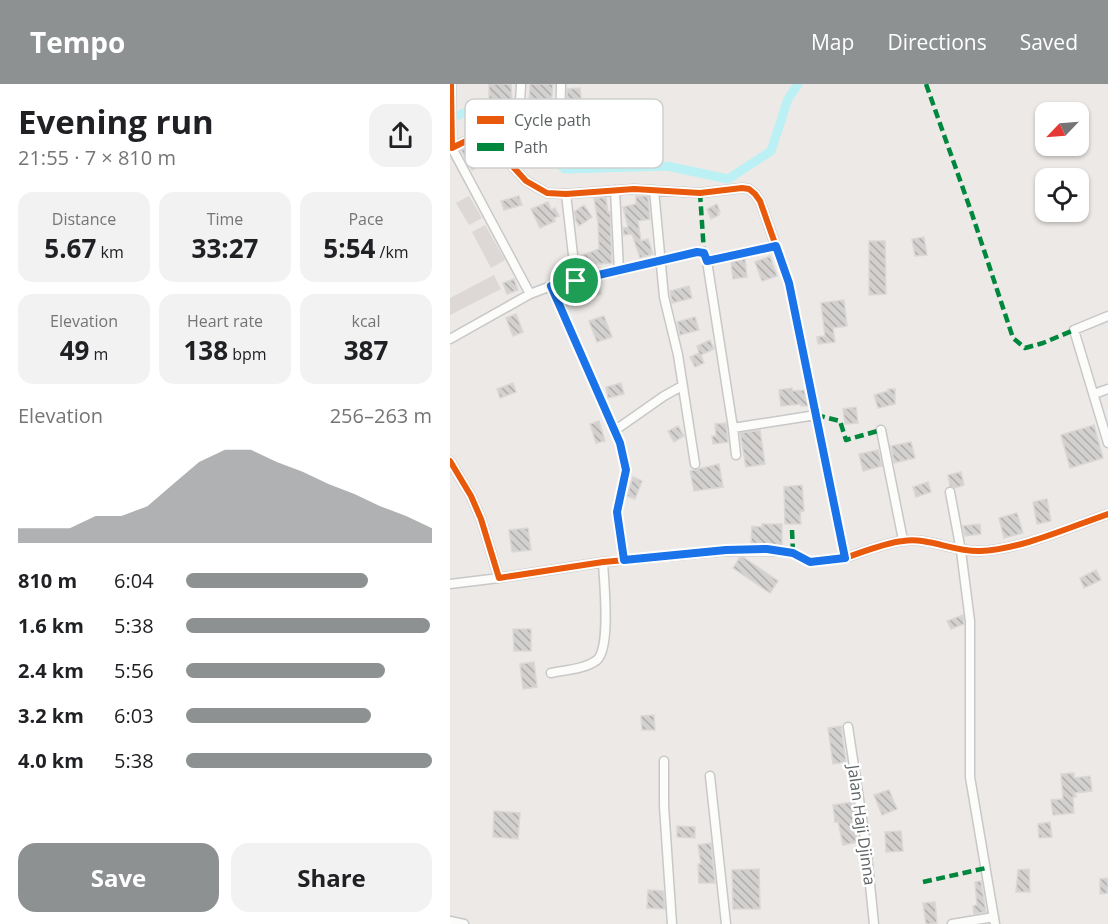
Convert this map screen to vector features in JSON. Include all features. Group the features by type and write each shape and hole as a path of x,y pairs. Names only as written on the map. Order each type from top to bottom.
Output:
{"street":[{"path":"561,84 561,99"},
{"path":"453,85 451,149 530,294"},
{"path":"451,149 465,142"},
{"path":"514,168 526,181 547,193 654,190 700,194 742,188 749,189 755,194 760,201 789,283 845,558"},
{"path":"615,190 620,271"},
{"path":"654,190 664,297 678,355 695,464"},
{"path":"566,194 576,281"},
{"path":"707,261 776,246"},
{"path":"450,339 530,294 551,286 662,260 704,253 736,455"},
{"path":"551,286 620,443 626,470 617,512 624,560"},
{"path":"1108,316 1074,330 1108,443"},
{"path":"614,431 682,386"},
{"path":"1094,394 1108,389"},
{"path":"733,428 816,415"},
{"path":"881,430 903,540"},
{"path":"450,461 474,503 499,578"},
{"path":"950,492 961,551 970,621 970,777 995,920 952,924"},
{"path":"450,584 603,562 726,550 767,549 793,553 810,562 845,558 903,540 931,543 961,551 982,551 1009,546 1108,514"},
{"path":"551,673 576,669 595,662 602,654 605,629 603,562"},
{"name":"Jalan Haji Djinna","path":"848,727 866,845 874,924"},
{"path":"664,761 672,924"},
{"path":"710,776 726,924"},
{"path":"450,921 464,924"}],"shaded area":[{"path":"469,196 482,218 469,225 456,203"},
{"path":"485,225 505,260 491,268 472,232"},
{"path":"494,275 501,289 450,315 450,298"}],"building":[{"path":"489,84 511,84 512,99 489,99"},
{"path":"530,84 553,84 552,99 529,99"},
{"path":"580,88 581,99 567,99 567,89"},
{"path":"519,196 522,205 504,210 501,201"},
{"path":"636,196 648,196 650,219 638,221 641,241 648,239 653,254 640,258 632,234 624,235 623,228 628,227 623,207 636,204"},
{"path":"606,197 608,213 610,212 612,263 600,263 584,268 580,256 599,249 594,198"},
{"path":"548,202 551,210 555,208 559,216 554,218 555,221 540,228 531,209"},
{"path":"717,204 719,215 711,219 707,209"},
{"path":"584,205 592,217 579,226 574,212"},
{"path":"924,237 927,255 915,256 912,239"},
{"path":"869,241 885,241 886,294 869,295"},
{"path":"770,256 777,276 762,281 755,262"},
{"path":"745,259 747,277 733,279 731,262"},
{"path":"514,279 518,290 507,294 503,283"},
{"path":"598,282 601,294 566,305 560,291"},
{"path":"689,286 692,298 672,303 670,291"},
{"path":"844,300 847,326 833,328 835,342 818,344 817,337 825,336 821,303"},
{"path":"516,314 523,332 513,336 506,318"},
{"path":"604,316 612,337 597,342 589,321"},
{"path":"695,317 699,330 680,335 677,322"},
{"path":"710,340 714,349 701,355 704,363 695,367 690,357 699,353 697,346"},
{"path":"513,383 516,392 500,398 497,389"},
{"path":"621,383 624,394 608,398 606,387"},
{"path":"792,388 792,391 804,390 808,406 801,406 801,404 781,406 779,390"},
{"path":"888,389 895,389 895,404 878,408 874,395 888,391"},
{"path":"856,407 858,423 845,424 843,409"},
{"path":"599,421 605,441 596,443 590,424"},
{"path":"726,423 728,442 713,444 712,436 716,436 715,424"},
{"path":"1094,425 1103,458 1070,468 1061,435"},
{"path":"678,426 684,436 674,442 668,431"},
{"path":"760,430 765,464 746,467 740,433"},
{"path":"911,442 915,458 894,463 891,446"},
{"path":"878,450 882,466 863,471 859,454"},
{"path":"719,464 723,487 694,491 690,471"},
{"path":"961,472 964,485 955,488 950,486 948,475"},
{"path":"633,477 642,481 635,499 627,496"},
{"path":"928,482 931,492 916,497 913,487"},
{"path":"802,485 804,511 800,512 801,524 785,524 784,487"},
{"path":"1047,499 1051,521 1037,524 1033,502"},
{"path":"1017,513 1023,533 1004,538 999,518"},
{"path":"762,524 782,524 782,545 751,543 752,526 762,527"},
{"path":"980,524 981,534 965,536 963,526"},
{"path":"528,528 531,550 512,552 509,530"},
{"path":"740,557 778,581 770,593 733,568"},
{"path":"1096,570 1101,580 1084,588 1080,578"},
{"path":"963,615 964,624 951,629 947,621"},
{"path":"513,629 531,629 531,651 514,651"},
{"path":"534,662 537,687 523,689 520,664"},
{"path":"654,715 655,730 642,730 641,716"},
{"path":"841,726 846,762 833,764 828,728"},
{"path":"1074,773 1074,778 1090,776 1092,791 1075,793 1074,813 1053,815 1051,800 1063,799 1061,774"},
{"path":"889,790 897,809 882,815 874,795"},
{"path":"853,802 856,819 853,819 858,842 843,845 838,821 835,822 833,805"},
{"path":"494,811 520,813 518,839 493,837"},
{"path":"1050,822 1052,837 1039,838 1038,824"},
{"path":"677,826 695,827 695,838 677,837"},
{"path":"901,831 903,851 886,852 885,832"},
{"path":"711,843 715,883 699,883 698,864 701,864 698,845"},
{"path":"759,869 760,909 733,909 732,870"},
{"path":"1029,869 1030,892 1016,892 1018,870"},
{"path":"1108,878 1108,893 1100,894 1100,879"},
{"path":"981,881 986,912 974,914 973,906 977,905 975,882"},
{"path":"648,890 663,891 665,909 647,908"},
{"path":"935,902 937,923 926,924 923,903"}],"waterway":[{"path":"663,166 728,179 771,151 788,99 798,84"},
{"path":"450,118 465,113"},
{"path":"564,168 599,168"}],"marked path":[{"path":"926,84 1013,338 1025,348 1074,330"},
{"path":"700,193 704,253"},
{"path":"816,415 840,421 846,440 881,430"},
{"path":"792,530 793,553"},
{"path":"923,882 986,868"}],"cycle path":[{"path":"451,85 452,148 465,142"},
{"path":"514,168 526,181 547,193 566,194 634,189 700,193 742,188 749,189 755,194 760,201 789,283 845,558 888,544 913,540 970,551 995,550 1044,537 1108,514"},
{"path":"450,461 471,496 481,519 499,578 603,562 726,551 783,551 793,553 810,562 845,558"}],"route":[{"path":"776,246 789,283 845,558 810,562 793,553 767,549 726,550 624,560 617,512 626,470 620,443 551,286 576,281 697,252 704,253 707,261 776,246"}]}
